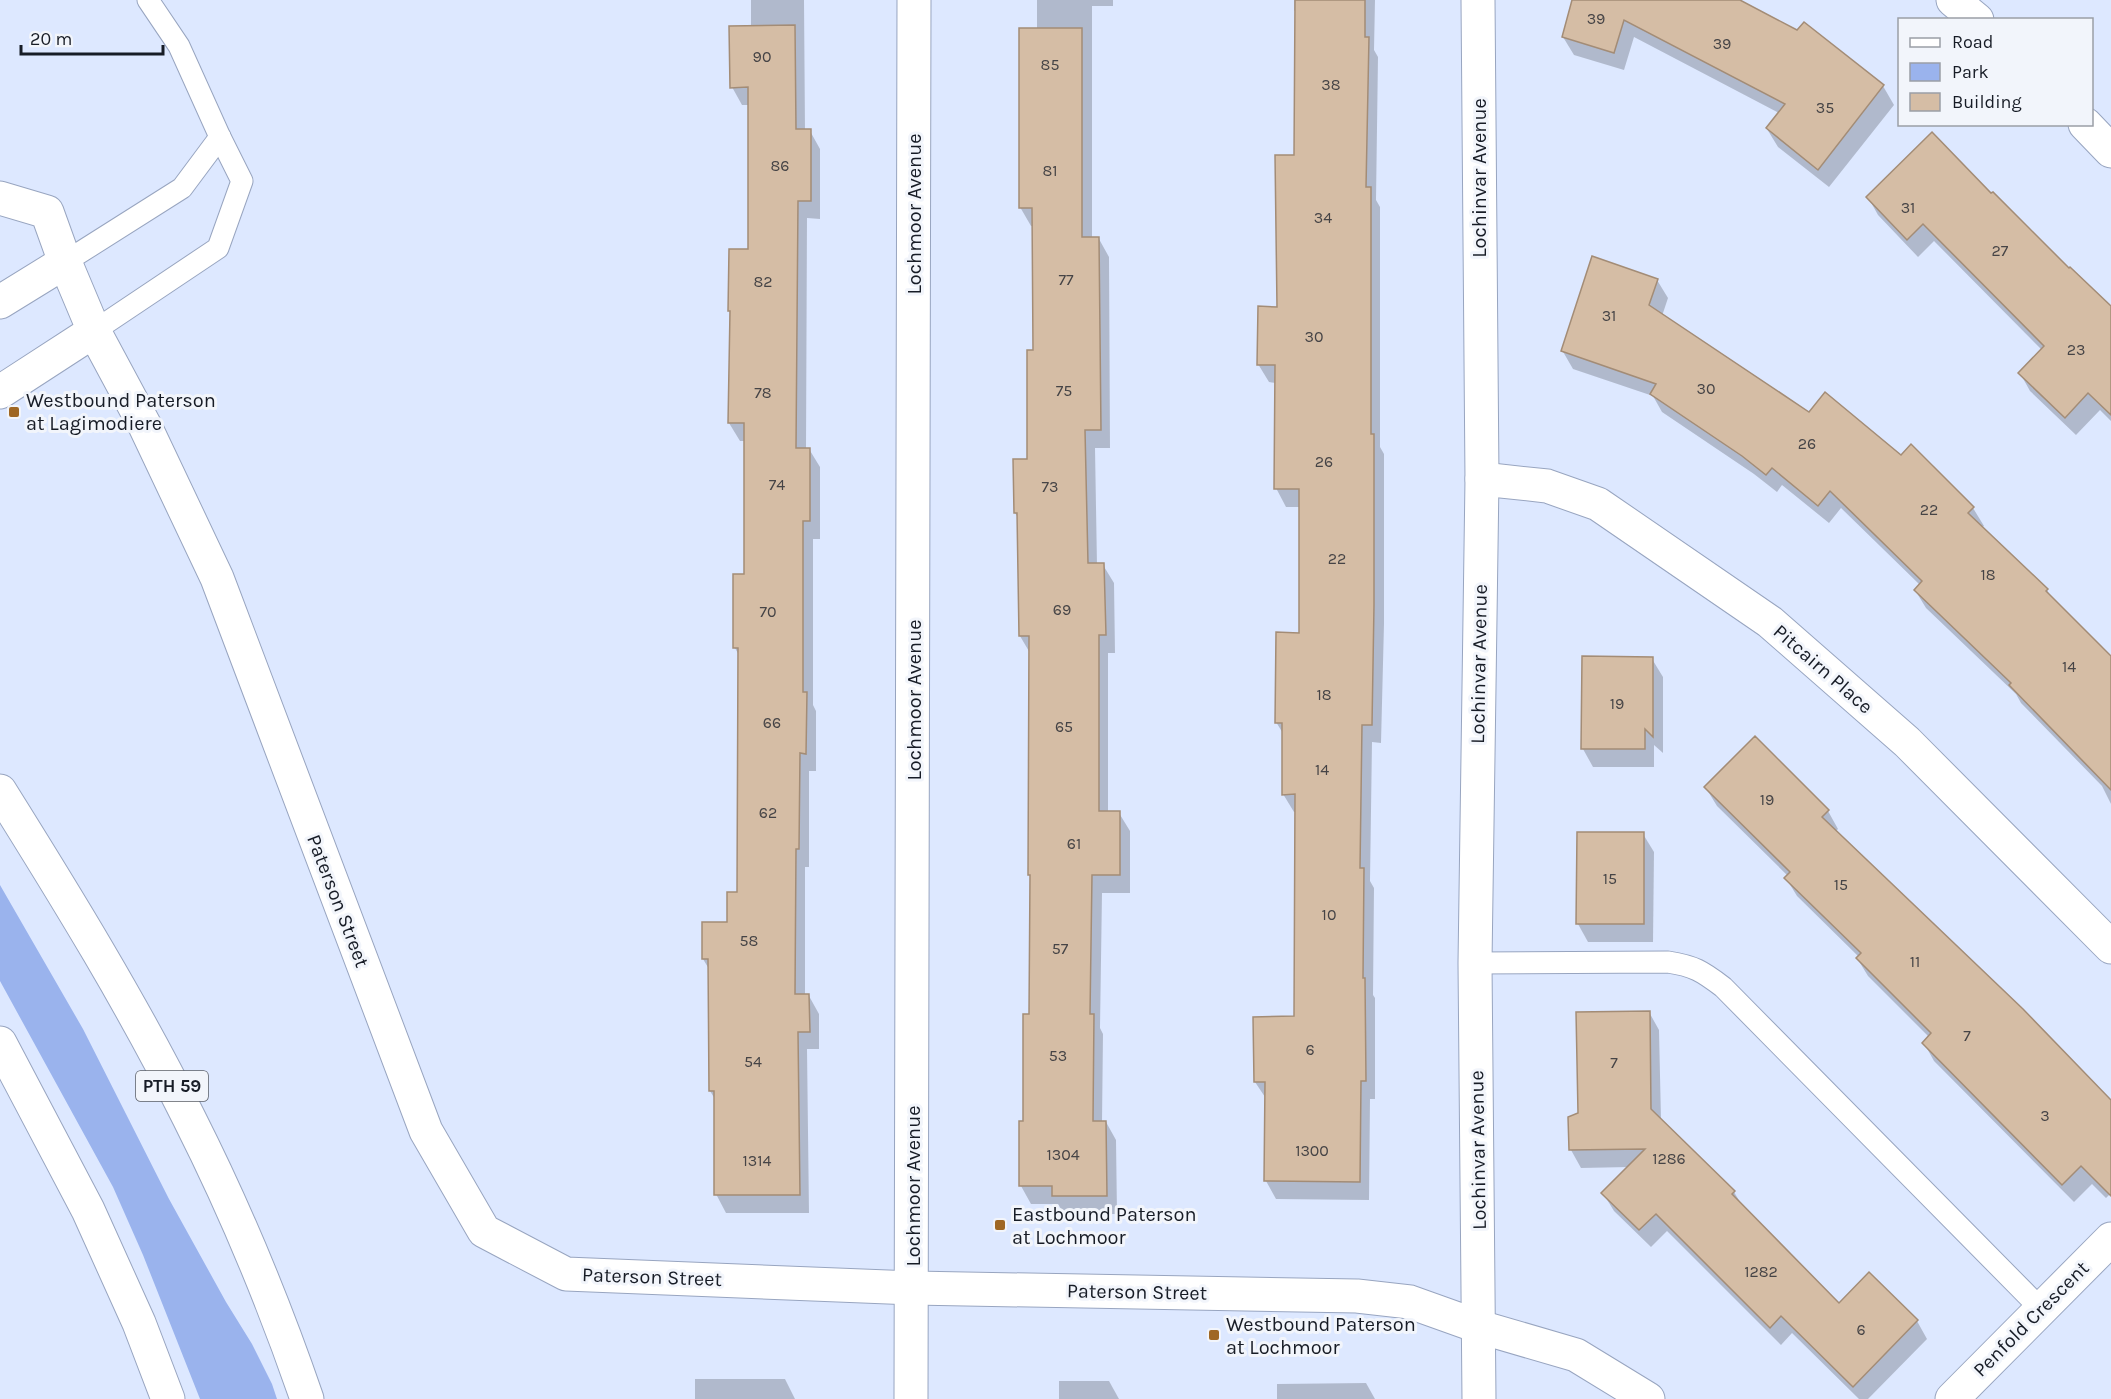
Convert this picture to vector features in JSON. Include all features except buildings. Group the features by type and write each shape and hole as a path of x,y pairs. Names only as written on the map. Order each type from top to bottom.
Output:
{"street":[{"name":"Lochmoor Avenue","path":"911,1399 914,0"},
{"name":"Lochinvar Avenue","path":"1478,0 1482,479 1475,963 1479,1399"},
{"path":"1953,0 1975,18"},
{"path":"2087,126 2111,151"},
{"name":"Paterson Street","path":"0,198 47,212 94,331 145,426 217,578 426,1131 484,1231 566,1274 913,1288 1357,1296 1410,1302 1480,1327 1576,1355 1648,1399"},
{"path":"0,302 65,262"},
{"path":"0,392 94,331"},
{"name":"Pitcairn Place","path":"1482,479 1546,486 1598,504 1770,622 1907,742 2111,947"},
{"name":"PTH 59","path":"0,791 69,900 189,1118 245,1239 294,1360 307,1399"},
{"path":"0,1043 88,1210 139,1323 168,1399"},
{"name":"Penfold Crescent","path":"1952,1399 2111,1239"}],"lane":[{"path":"94,331 218,248 242,181 179,46 148,0"},
{"path":"65,262 182,188 220,137"},
{"path":"1475,963 1668,962 1685,964 1702,971 1723,987 2040,1308"}],"green space":[{"path":"0,885 83,1029 169,1199 252,1344 277,1399 200,1399 143,1255 113,1187 0,981"}],"place":[{"name":"Westbound Paterson at Lagimodiere","path":"14,412"},
{"name":"Eastbound Paterson at Lochmoor","path":"1000,1225"},
{"name":"Westbound Paterson at Lochmoor","path":"1214,1335"}]}
